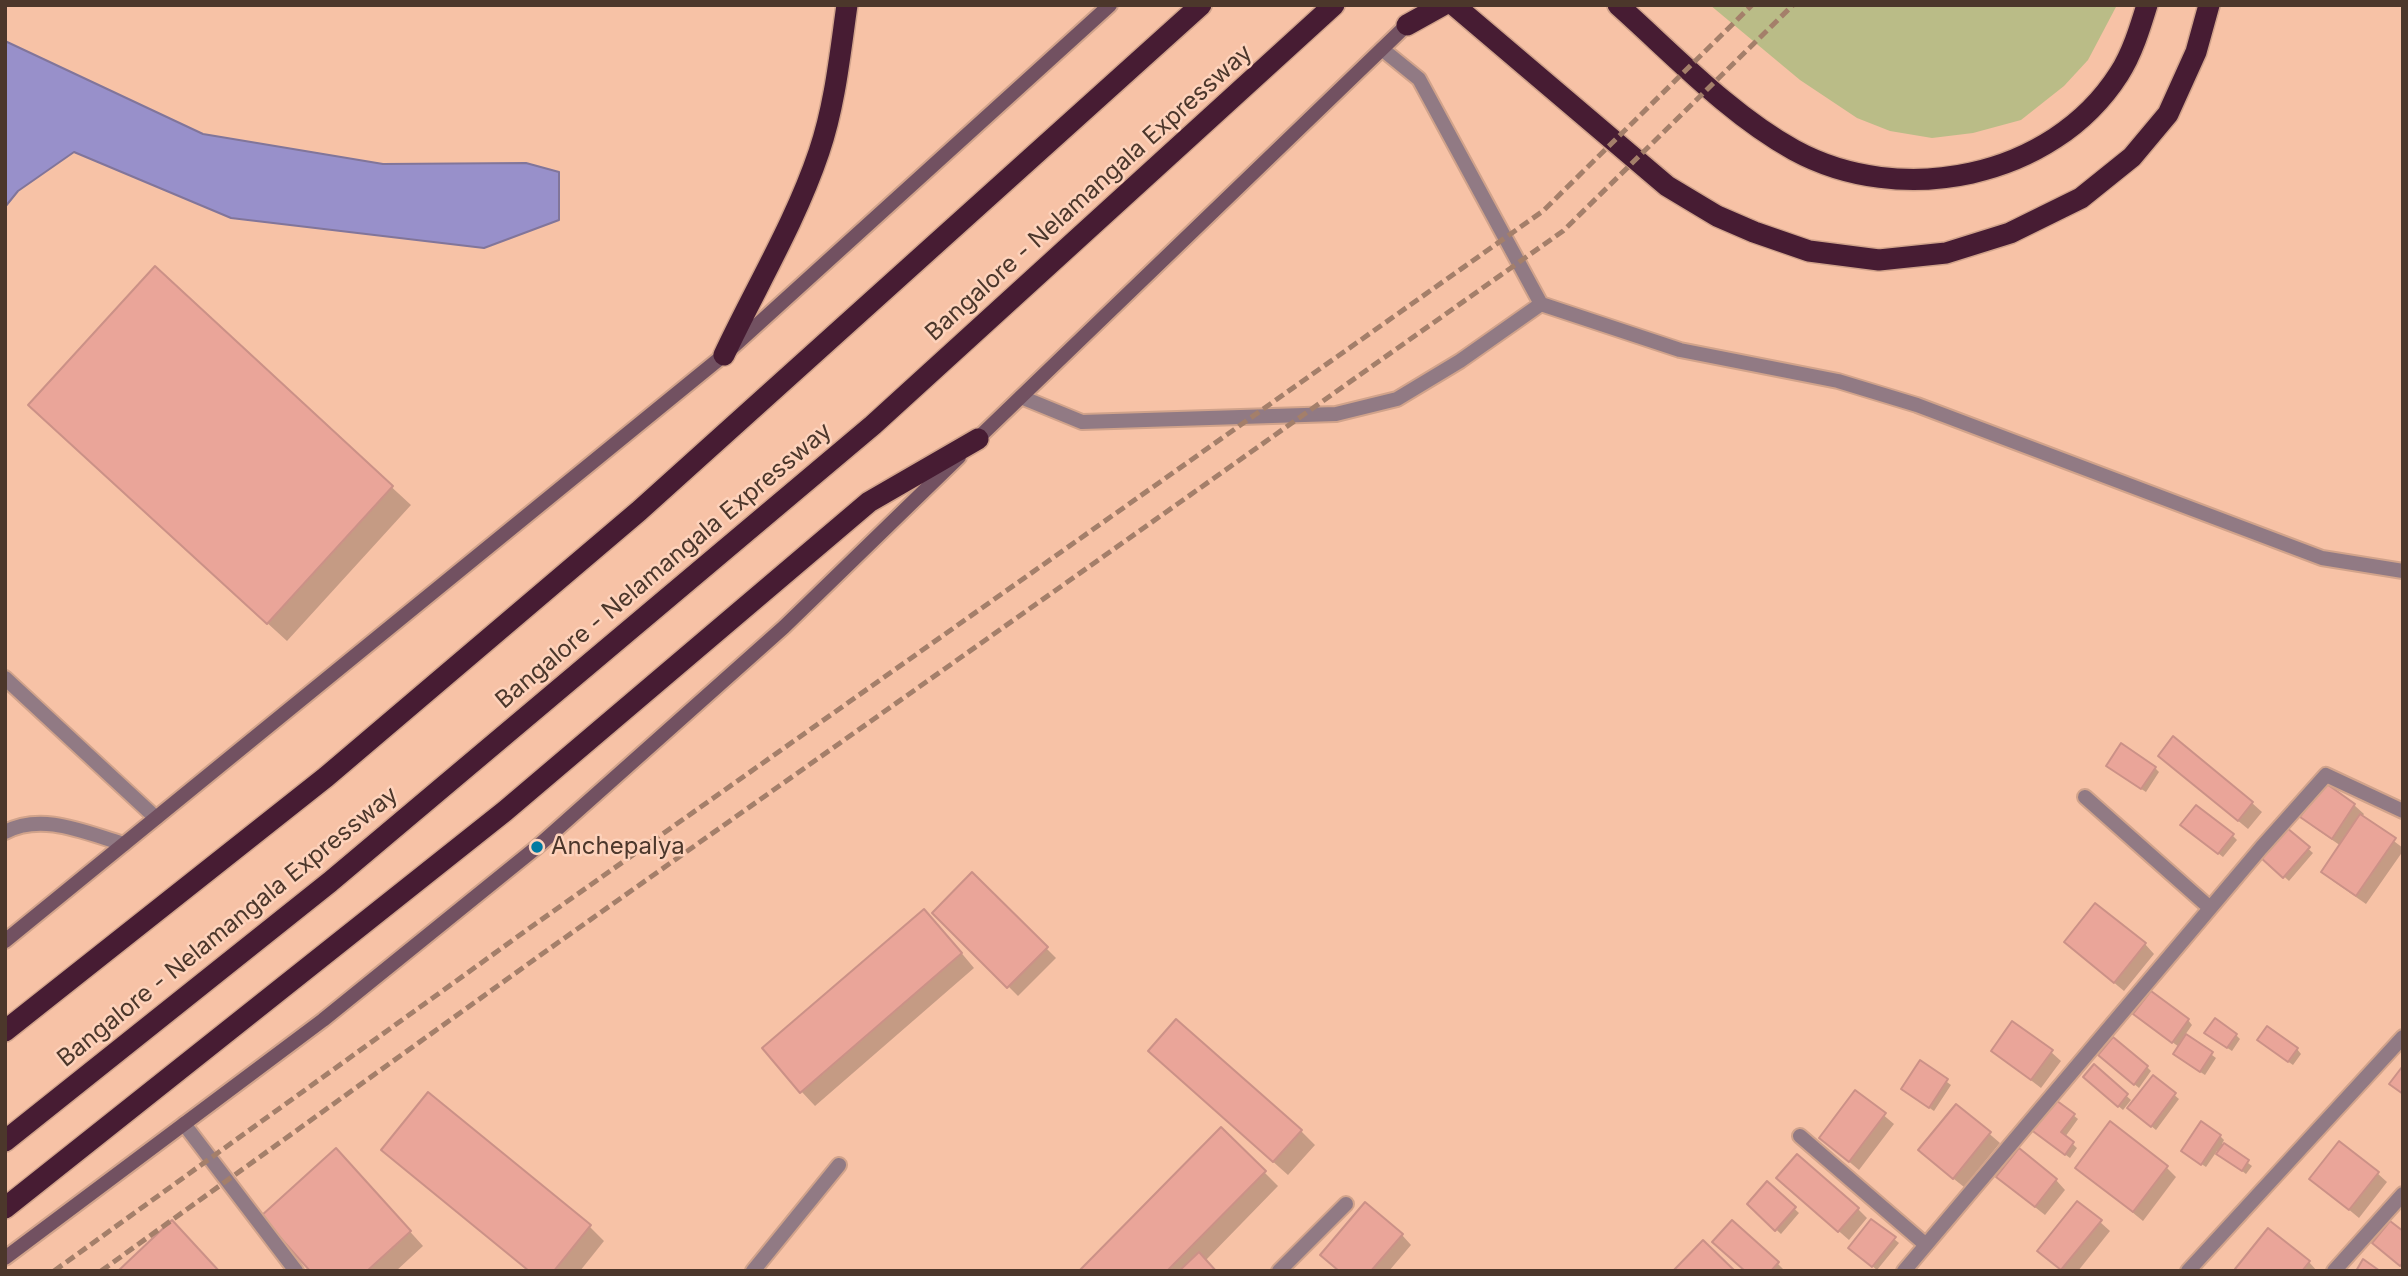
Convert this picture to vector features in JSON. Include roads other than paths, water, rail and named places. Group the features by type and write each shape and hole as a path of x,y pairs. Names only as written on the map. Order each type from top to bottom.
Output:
{"highway":[{"path":"724,355 789,228 820,150 838,69 847,5"},
{"path":"5,1031 326,777 639,511 1201,5"},
{"name":"Bangalore - Nelamangala Expressway","path":"5,1141 330,882 873,425 1334,5"},
{"path":"1407,25 1443,5"},
{"path":"1454,5 1667,186 1717,216 1754,232 1809,251 1879,260 1946,253 2010,233 2081,198 2132,157 2168,114 2196,52 2209,5"},
{"path":"1618,5 1750,123 1795,151 1837,169 1894,180 1939,180 1987,170 2040,148 2086,114 2119,74 2147,5"},
{"path":"5,1208 505,811 869,502 978,439"}],"street":[{"path":"5,941 724,355 1110,5"},
{"path":"5,1258 323,1020 537,847 784,627 1429,5"},
{"path":"1382,49 1419,79 1541,304 1680,350 1838,381 1917,405 2322,558 2403,570"},
{"path":"1021,397 1082,422 1336,414 1397,399 1460,361 1541,304"},
{"path":"5,678 156,818"},
{"path":"1904,1271 2210,908 2326,775 2403,811"},
{"path":"2085,797 2210,908"},
{"path":"5,832 17,825 36,822 53,824 124,845"},
{"path":"2188,1271 2403,1037"},
{"path":"184,1124 296,1271"},
{"path":"1800,1136 1926,1245"},
{"path":"753,1271 839,1165"},
{"path":"2334,1271 2403,1194"},
{"path":"1279,1271 1346,1204"}],"railway":[{"path":"54,1271 531,927 1543,211 1752,5"},
{"path":"101,1271 549,949 1563,231 1793,5"}],"place":[{"name":"Anchepalya","path":"537,847"}]}
